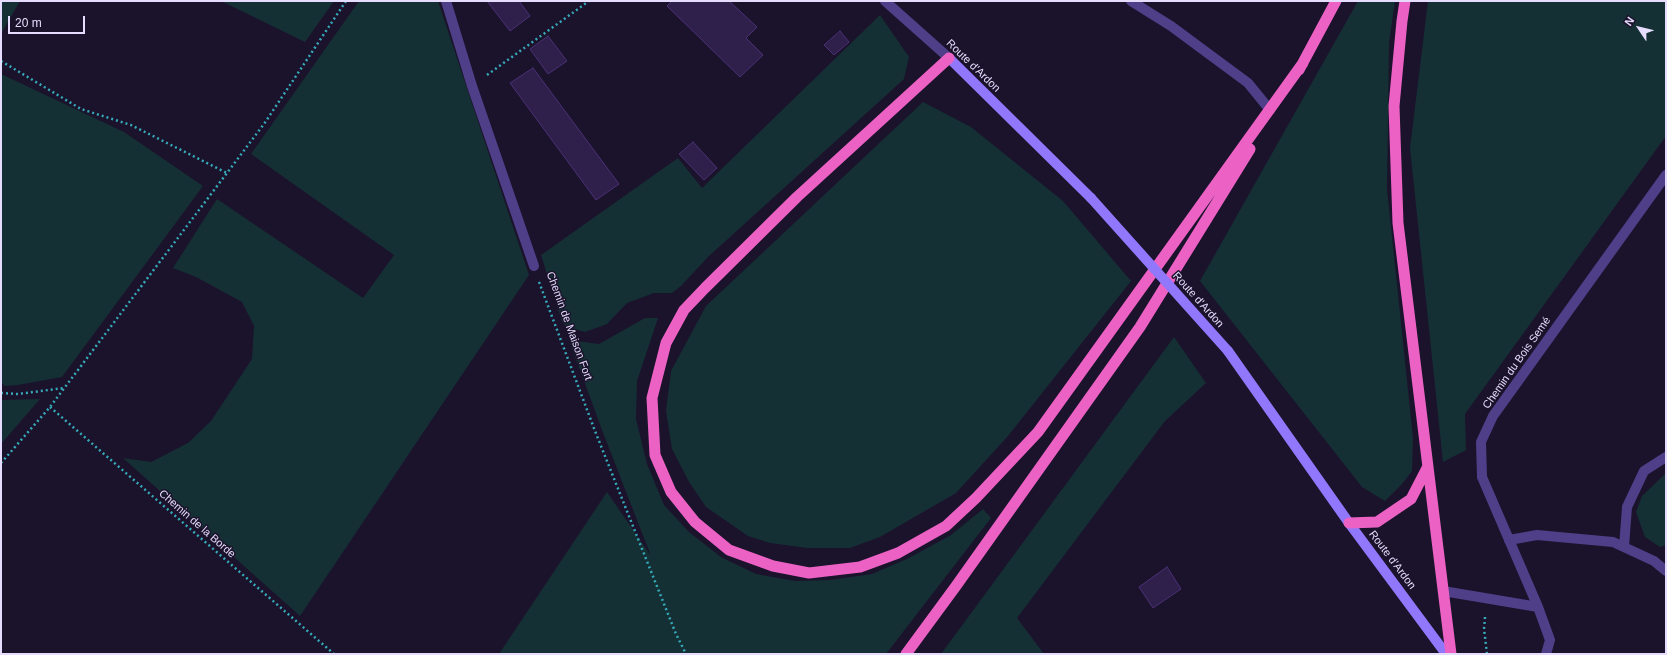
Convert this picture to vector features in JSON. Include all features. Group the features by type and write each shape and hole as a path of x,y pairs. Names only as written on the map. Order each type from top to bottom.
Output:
{"highway":[{"path":"906,654 1140,327 1303,63 1336,1"},
{"path":"1405,1 1394,106 1398,223 1451,654"},
{"path":"948,58 797,197 704,288 684,310 666,343 652,398 655,455 671,492 695,522 729,550 773,566 810,573 860,567 898,553 946,526 976,498 1038,432 1303,63"},
{"path":"1350,523 1377,522 1410,498 1427,468"}],"main road":[{"name":"Route d'Ardon","path":"948,58 1091,198 1228,351 1350,523 1446,654"}],"street":[{"name":"Chemin de Maison Fort","path":"446,1 472,86 534,266"},
{"name":"Route d'Ardon","path":"885,1 948,58"},
{"path":"1131,1 1171,26 1248,83 1270,110"},
{"name":"Chemin du Bois Semé","path":"1549,653 1550,640 1538,607 1482,477 1481,442 1493,416 1666,175"},
{"path":"1624,547 1627,507 1644,471 1666,457"},
{"path":"1508,540 1537,536 1613,542 1654,561 1666,571"},
{"path":"1443,590 1538,607"}],"path":[{"path":"1,463 50,407 264,124 346,1"},
{"path":"472,86 589,1"},
{"path":"1,61 81,109 131,125 227,173"},
{"name":"Chemin de Maison Fort","path":"534,266 594,431 676,634 686,654"},
{"path":"1,393 18,394 64,388"},
{"name":"Chemin de la Borde","path":"50,407 334,654"},
{"path":"1486,598 1484,629 1487,654"}],"green space":[{"path":"1,1 20,1 1,34"},
{"path":"221,1 334,1 305,42"},
{"path":"359,1 438,1 529,275 300,616 123,458 151,462 188,443 211,421 252,359 254,326 242,302 196,277 173,268 217,199 363,298 394,255 251,154"},
{"path":"1358,1 1395,1 1389,43 1387,189 1413,438 1412,471 1402,484 1385,501 1362,487 1200,281"},
{"path":"1428,1 1666,1 1666,136 1465,414 1466,450 1443,462 1410,148"},
{"path":"880,15 909,57 904,79 708,257 681,286 672,293 654,293 627,303 607,324 585,332 567,327 562,322 541,255 678,158 702,188"},
{"path":"1,74 124,132 203,186 62,377 5,386 1,382"},
{"path":"923,102 971,127 1063,201 1131,281 1008,436 956,493 880,537 850,548 808,548 770,543 748,536 706,507 689,482 672,449 666,411 671,371 706,306"},
{"path":"645,318 658,318 637,381 636,419 647,464 664,505 689,532 721,557 756,574 795,581 830,580 872,574 909,558 951,535 983,509 991,518 886,654 499,654 607,492 651,556 569,340 599,344"},
{"path":"1174,337 1206,383 1165,421 1017,618 1044,654 941,654"},
{"path":"40,399 1,444 1,400"},
{"path":"1666,473 1666,545 1660,547 1645,537 1636,512 1642,496"}],"building":[{"path":"487,1 519,1 530,16 510,31"},
{"path":"672,1 729,1 757,27 746,38 763,55 740,77 667,6"},
{"path":"840,31 849,42 834,55 824,45"},
{"path":"548,36 567,61 548,74 530,49"},
{"path":"533,68 619,184 596,200 510,83"},
{"path":"693,142 717,168 704,180 679,154"},
{"path":"1167,567 1181,589 1153,608 1139,587"}]}
